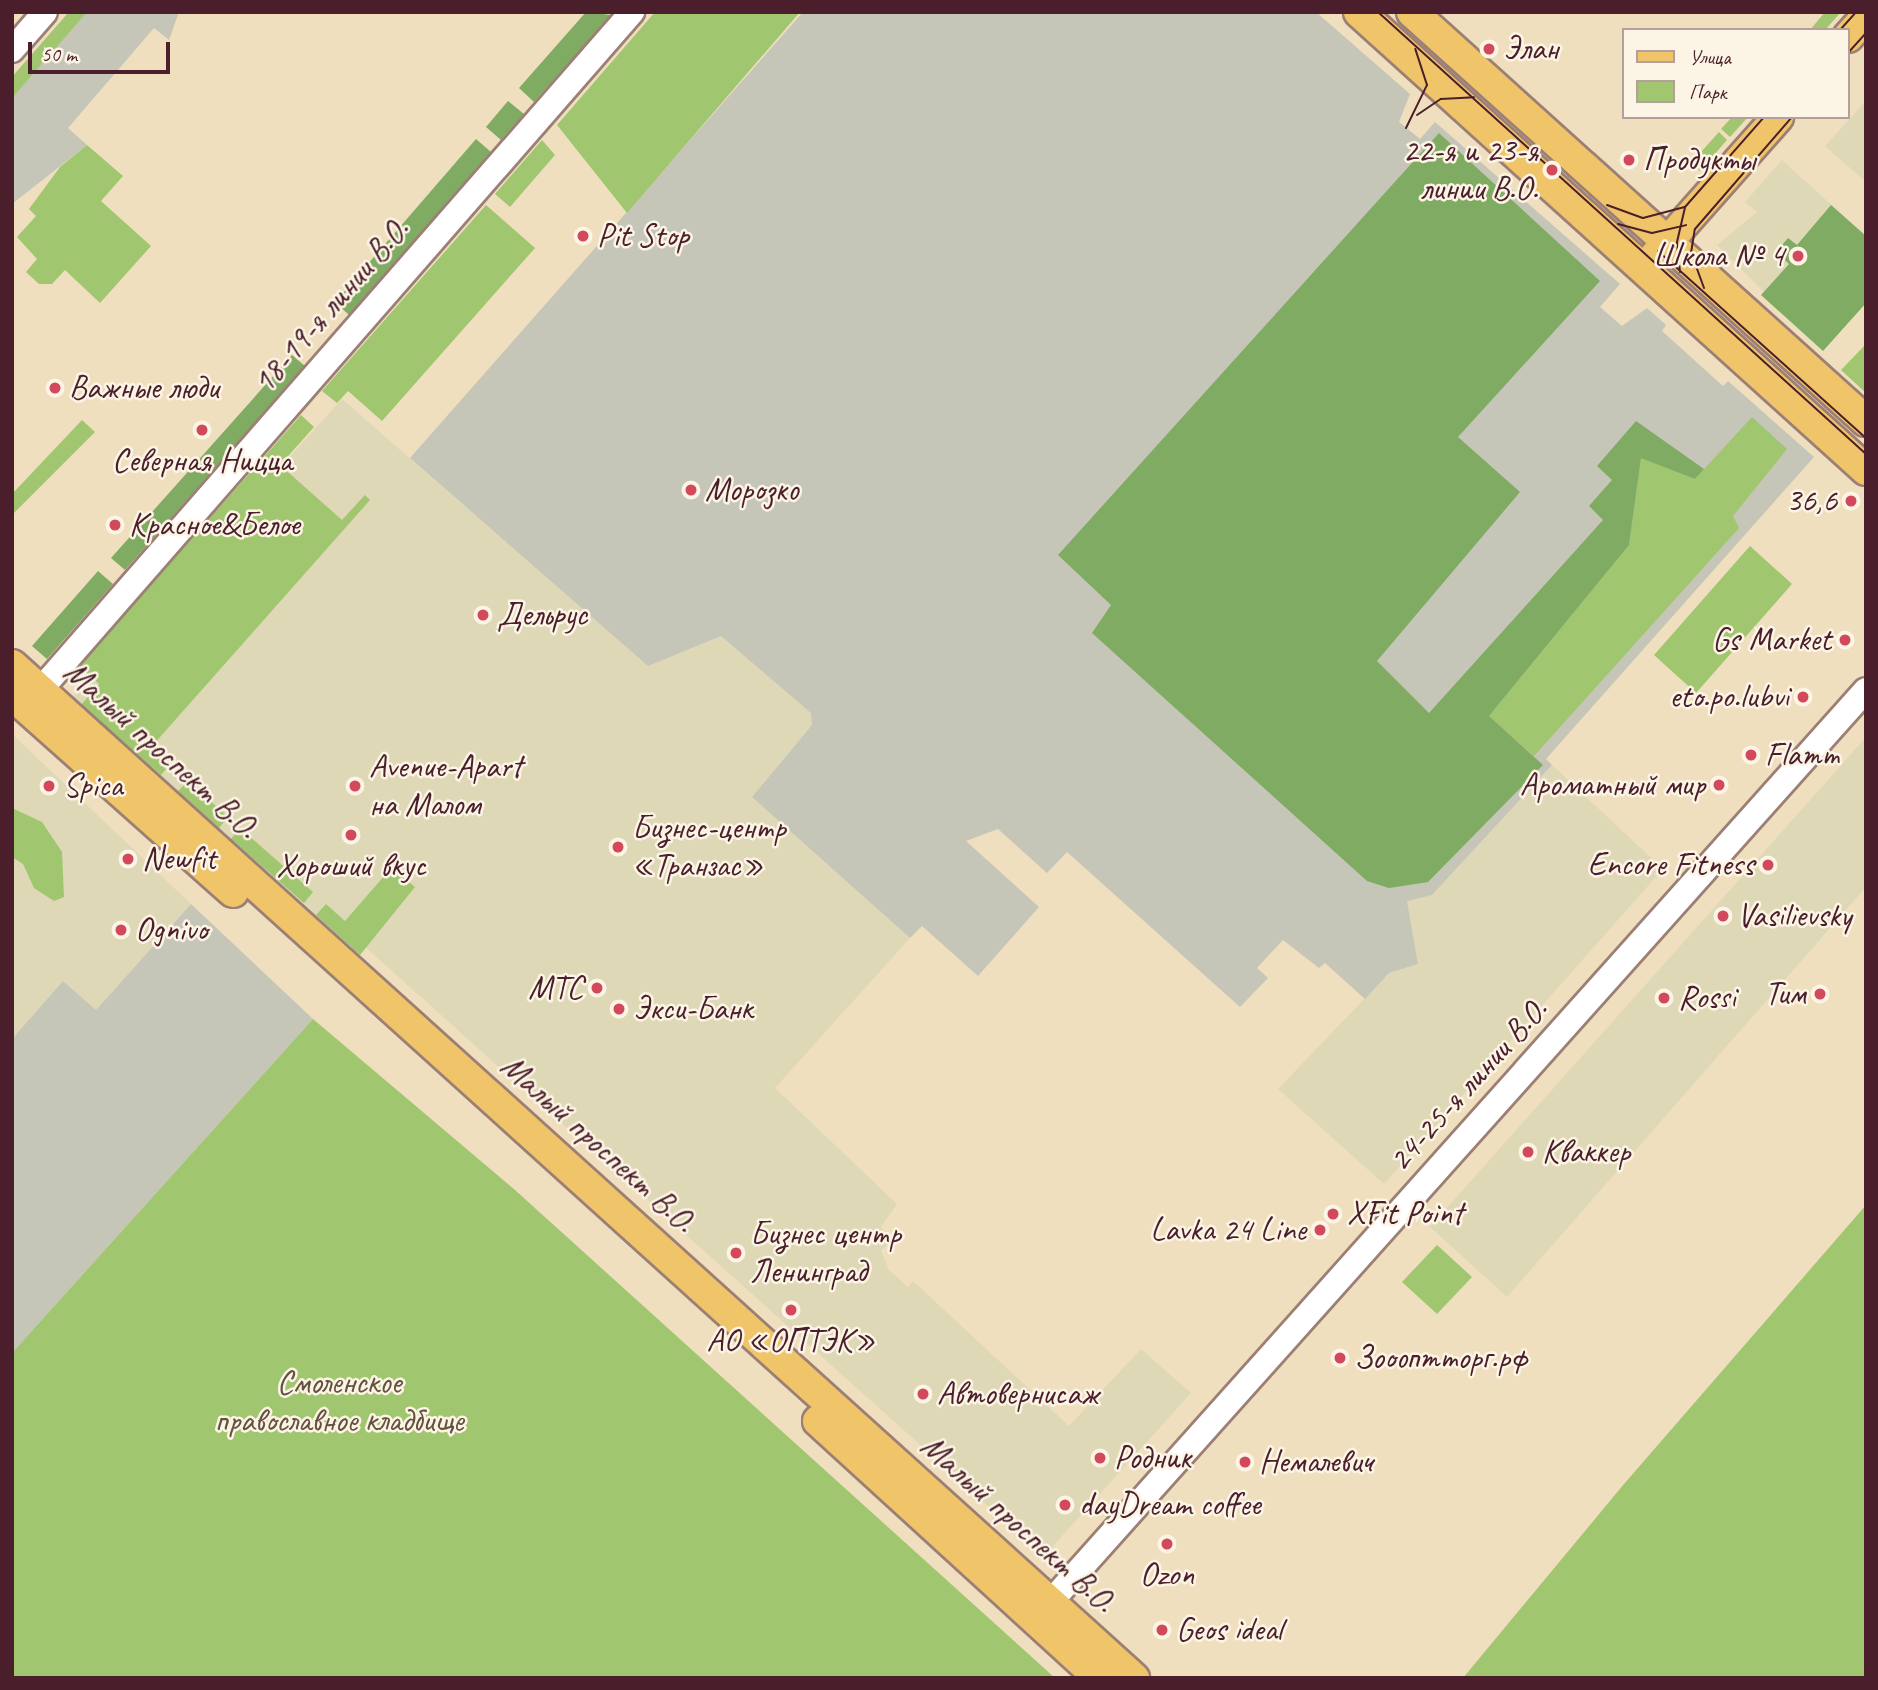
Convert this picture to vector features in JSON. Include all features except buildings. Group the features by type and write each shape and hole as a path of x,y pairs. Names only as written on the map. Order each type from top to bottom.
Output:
{"main road":[{"path":"1359,12 1866,470"},
{"path":"1412,12 1866,421"},
{"path":"1850,35 1866,17"},
{"path":"1644,270 1776,119"},
{"name":"Малый проспект В.О.","path":"12,665 26,697 1043,1611 1134,1678"},
{"name":"Малый проспект В.О.","path":"1043,1611 1099,1678"}],"street":[{"path":"12,50 45,12"},
{"name":"18-19-я линии В.О.","path":"26,697 632,12"},
{"name":"24-25-я линии В.О.","path":"1043,1611 1866,690"}],"shaded area":[{"path":"69,12 179,12 169,40 154,28 68,128 87,145 12,204 12,77"},
{"path":"803,12 1316,12 1410,94 1399,122 1420,139 1435,122 1620,284 1600,307 1622,326 1647,308 1666,325 1662,331 1723,386 1728,381 1814,457 1546,759 1552,765 1432,895 1407,901 1418,964 1389,973 1365,999 1325,963 1319,968 1283,940 1257,968 1268,978 1240,1007 1067,852 1047,873 998,829 966,841 1039,907 978,976 922,926 910,938 752,797 812,725 811,713 721,636 648,666 410,458"},
{"path":"1866,101 1866,182 1825,146"},
{"name":"Школа № 4","path":"1782,160 1866,236 1866,303 1823,351 1717,245 1757,212 1745,202"},
{"path":"342,399 648,666 721,635 812,713 812,725 752,797 910,938 775,1088 897,1204 881,1227 892,1239 881,1251 889,1270 908,1287 913,1281 1069,1426 1141,1349 1191,1393 1044,1556 363,945 354,954 72,698"},
{"path":"12,734 191,904 96,1010 63,981 12,1039"},
{"path":"1866,737 1866,887 1507,1297 1430,1227"},
{"path":"1552,765 1663,869 1384,1184 1278,1089 1389,973 1418,964 1407,900 1432,895"},
{"path":"191,904 313,1019 12,1353 12,1039 63,981 96,1010"}],"green space":[{"path":"69,12 87,12 12,98 12,77"},
{"path":"586,12 611,15 534,102 519,88"},
{"path":"655,12 800,12 627,213 557,125"},
{"path":"1825,12 1841,12 1827,28 1812,28"},
{"path":"508,101 524,114 501,140 486,127"},
{"path":"1730,119 1746,119 1730,137 1721,129"},
{"path":"1719,132 1727,140 1700,171 1691,163"},
{"path":"1439,133 1600,281 1458,437 1520,492 1377,661 1429,713 1603,520 1589,506 1612,480 1597,466 1636,421 1704,469 1695,479 1641,458 1629,545 1489,716 1543,765 1428,882 1389,888 1367,881 1092,633 1111,605 1058,555"},
{"path":"476,139 491,152 349,315 335,302"},
{"path":"542,140 555,155 510,207 495,194"},
{"path":"87,145 123,176 101,201 151,246 100,303 65,270 52,284 39,284 26,272 37,259 17,237 36,216 29,209 60,167"},
{"path":"486,205 535,248 382,421 348,391 337,403 322,391"},
{"path":"1831,205 1866,236 1866,303 1823,351 1761,295 1789,264 1776,252 1788,238 1797,245"},
{"path":"1866,344 1866,393 1841,370"},
{"path":"292,355 305,366 125,570 111,558"},
{"path":"301,415 314,427 280,465 342,520 365,495 370,500 153,745 171,763 161,775 81,705 99,684 79,666"},
{"path":"1752,417 1787,449 1733,516 1739,528 1534,756 1489,716 1629,545 1641,457 1695,479"},
{"path":"82,420 95,432 12,515 12,494"},
{"path":"1750,546 1792,584 1696,693 1654,655"},
{"path":"98,571 113,584 47,659 32,646"},
{"path":"188,781 228,817 219,828 178,791"},
{"path":"12,808 42,822 62,852 64,897 54,901 34,888 23,864 12,857"},
{"path":"240,828 313,892 304,903 231,839"},
{"path":"392,867 415,887 360,955 316,915 326,904 345,921"},
{"name":"Смоленское православное кладбище","path":"313,1019 515,1190 1055,1678 12,1678 12,1353"},
{"path":"1866,1205 1866,1678 1463,1678 1624,1484"},
{"path":"1437,1245 1472,1277 1437,1314 1402,1282"}],"tram line":[{"path":"1378,12 1866,454"},
{"path":"1842,28 1856,12"},
{"path":"1850,51 1866,33"},
{"path":"1406,128 1427,85 1415,49"},
{"path":"1417,115 1441,99 1474,97"},
{"path":"1680,272 1677,242 1685,207 1762,119"},
{"path":"1704,288 1691,253 1695,229 1790,119"},
{"path":"1607,205 1643,218 1685,207"},
{"path":"1618,224 1652,233 1686,225"},
{"path":"1658,251 1866,438"}],"place":[{"name":"Элан","path":"1489,49"},
{"name":"Продукты","path":"1629,160"},
{"name":"22-я и 23-я линии В.О.","path":"1552,170"},
{"name":"Pit Stop","path":"583,236"},
{"name":"Школа № 4","path":"1798,256"},
{"name":"Важные люди","path":"55,388"},
{"name":"Северная Ницца","path":"202,430"},
{"name":"Морозко","path":"691,490"},
{"name":"36,6","path":"1851,501"},
{"name":"Красное&Белое","path":"115,525"},
{"name":"Дельрус","path":"483,615"},
{"name":"Gs Market","path":"1845,640"},
{"name":"eto.po.lubvi","path":"1803,697"},
{"name":"Flamm","path":"1751,755"},
{"name":"Ароматный мир","path":"1719,785"},
{"name":"Spica","path":"49,786"},
{"name":"Аvenue-Apart на Малом","path":"355,786"},
{"name":"Хороший вкус","path":"351,835"},
{"name":"Бизнес-центр «Транзас»","path":"618,847"},
{"name":"Newfit","path":"128,859"},
{"name":"Encore Fitness","path":"1768,865"},
{"name":"Vasilievsky","path":"1723,916"},
{"name":"Ognivo","path":"121,930"},
{"name":"МТС","path":"597,988"},
{"name":"Тим","path":"1820,994"},
{"name":"Rossi","path":"1664,998"},
{"name":"Экси-Банк","path":"619,1009"},
{"name":"Кваккер","path":"1528,1152"},
{"name":"XFit Point","path":"1333,1214"},
{"name":"Lavka 24 Line","path":"1320,1230"},
{"name":"Бизнес центр Ленинград","path":"736,1253"},
{"name":"АО «ОПТЭК»","path":"791,1310"},
{"name":"Зоооптторг.рф","path":"1340,1358"},
{"name":"Автовернисаж","path":"923,1394"},
{"name":"Родник","path":"1100,1458"},
{"name":"Немалевич","path":"1245,1462"},
{"name":"dayDream coffee","path":"1065,1505"},
{"name":"Ozon","path":"1167,1544"},
{"name":"Geos ideal","path":"1162,1630"}]}
